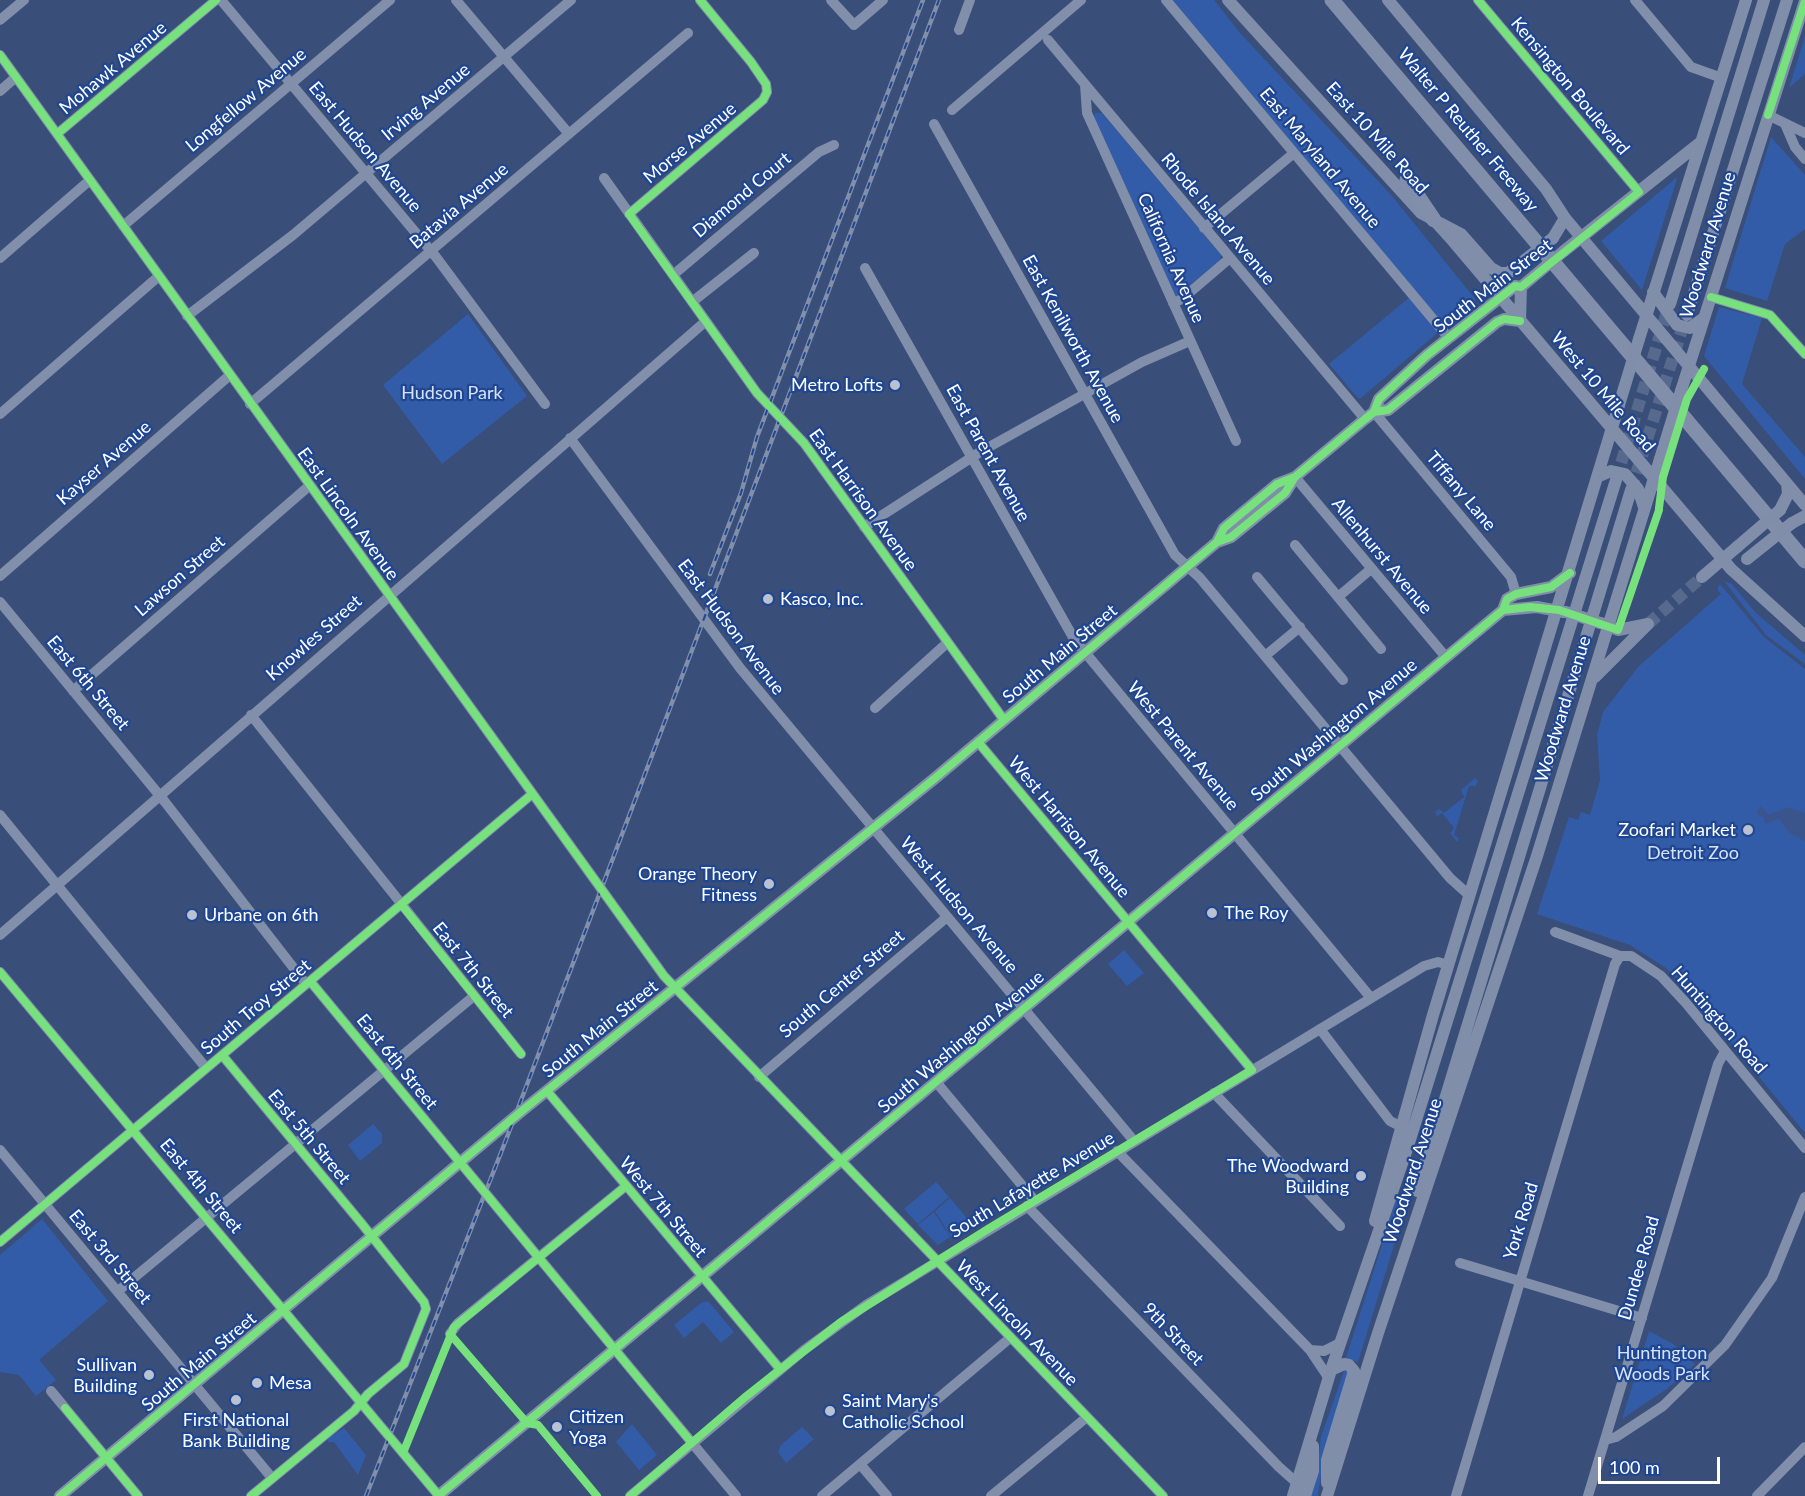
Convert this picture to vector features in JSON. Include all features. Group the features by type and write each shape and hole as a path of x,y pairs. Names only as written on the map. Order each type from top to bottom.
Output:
{"highway":[{"name":"Walter P Reuther Freeway","path":"1332,0 1805,561"},
{"path":"1407,180 1434,220"}],"main road":[{"path":"1388,0 1546,189 1565,218 1805,505"},
{"name":"Woodward Avenue","path":"1351,1309 1449,965 1562,611 1570,573 1597,477 1746,0"},
{"name":"Woodward Avenue","path":"1670,304 1764,0"},
{"name":"Woodward Avenue","path":"1687,315 1787,0"},
{"name":"Woodward Avenue","path":"1327,1496 1381,1322 1537,856 1590,683 1604,624 1660,459 1805,1"},
{"name":"East 10 Mile Road","path":"1228,2 1421,213 1434,220 1501,298"},
{"name":"South Main Street","path":"60,1496 547,1091 978,742 1217,542 1224,528 1277,484 1295,477 1369,416 1379,399 1448,337 1515,286 1521,287 1702,141"},
{"path":"1434,220 1461,234 1491,268 1500,273 1508,273 1553,238 1565,218"},
{"path":"1520,321 1521,287"},
{"path":"1653,292 1663,309 1677,325 1690,328 1704,318"},
{"name":"West 10 Mile Road","path":"1501,298 1722,560 1805,636"},
{"name":"South Main Street","path":"1369,416 1388,410 1497,322 1504,319 1520,321"},
{"path":"1413,390 1425,373 1449,352 1451,343 1448,337"},
{"path":"1597,477 1611,471 1625,474 1638,489 1644,508"},
{"name":"Woodward Avenue","path":"1313,1433 1351,1309 1408,1146 1616,480"},
{"path":"1702,577 1780,510 1788,494 1787,484"},
{"name":"Woodward Avenue","path":"1381,1322 1446,1091 1630,490"},
{"path":"1746,584 1743,574 1747,559 1792,522 1805,516"},
{"path":"1516,594 1545,589 1570,573"},
{"name":"South Washington Avenue","path":"439,1496 1503,610 1507,599 1516,594"},
{"path":"1503,610 1530,607 1562,611 1618,630 1648,624 1610,659 1590,683"},
{"path":"1327,1496 1327,1460 1354,1371 1352,1367 1344,1364 1330,1374"},
{"path":"1293,1496 1313,1433"},
{"path":"1305,1496 1312,1471 1313,1433"}],"street":[{"path":"0,20 24,0"},
{"name":"Mohawk Avenue","path":"57,134 216,0"},
{"name":"East Hudson Avenue","path":"221,0 431,251 478,310 545,404"},
{"name":"Longfellow Avenue","path":"123,226 390,0"},
{"path":"456,0 569,134"},
{"name":"Irving Avenue","path":"187,316 293,235 571,0"},
{"name":"Morse Avenue","path":"629,214 764,100 767,92 765,82 700,0"},
{"path":"831,0 854,24 883,0"},
{"path":"959,30 970,0"},
{"path":"952,110 1081,0"},
{"name":"East Maryland Avenue","path":"1166,0 1448,337"},
{"name":"Kensington Boulevard","path":"1478,0 1639,192"},
{"path":"1635,0 1691,67 1722,78"},
{"name":"Batavia Avenue","path":"250,404 688,33"},
{"name":"Rhode Island Avenue","path":"1048,40 1204,228 1369,416"},
{"name":"East Lincoln Avenue","path":"0,55 531,795 674,988"},
{"path":"0,91 16,77"},
{"name":"California Avenue","path":"1084,85 1087,113 1236,441"},
{"path":"1768,115 1805,133"},
{"name":"East Kenilworth Avenue","path":"934,124 1175,555 1265,656 1450,878 1470,896"},
{"path":"1785,124 1795,147 1805,159"},
{"name":"Diamond Court","path":"673,274 819,152 834,145"},
{"path":"1204,228 1294,153"},
{"name":"East Harrison Avenue","path":"604,178 757,393 804,443 1004,720"},
{"path":"0,258 90,180"},
{"path":"692,302 754,253"},
{"path":"1173,303 1182,299 1230,258"},
{"name":"East Parent Avenue","path":"865,268 1067,628 1084,653"},
{"path":"0,414 159,276"},
{"path":"1711,297 1770,315 1805,354"},
{"name":"Knowles Street","path":"0,934 706,321"},
{"path":"864,527 972,457 1142,362 1190,340"},
{"name":"Kayser Avenue","path":"0,576 230,375"},
{"name":"Tiffany Lane","path":"1369,416 1511,578 1516,594"},
{"name":"East Hudson Avenue","path":"570,438 727,652 873,829"},
{"name":"Allenhurst Avenue","path":"1295,477 1445,656"},
{"name":"Lawson Street","path":"73,691 309,486"},
{"path":"1295,545 1381,649"},
{"path":"1338,597 1371,568"},
{"path":"1257,576 1342,680"},
{"name":"East 6th Street","path":"0,602 159,795 308,983 384,1070 736,1496"},
{"path":"1265,656 1300,627"},
{"path":"875,708 947,643"},
{"name":"West Parent Avenue","path":"1084,653 1371,998"},
{"name":"East 7th Street","path":"252,715 521,1054"},
{"name":"West Harrison Avenue","path":"978,742 1251,1070"},
{"name":"South Troy Street","path":"0,1242 531,795"},
{"path":"0,815 206,1068"},
{"name":"West Hudson Avenue","path":"873,829 1134,1141"},
{"name":"South Center Street","path":"759,1077 947,917"},
{"name":"Huntington Road","path":"1555,932 1620,956 1631,956 1661,976 1805,1148"},
{"name":"York Road","path":"1456,1496 1615,964 1620,956"},
{"name":"South Lafayette Avenue","path":"630,1496 832,1328 936,1261 1424,966 1438,962 1449,965"},
{"name":"East 4th Street","path":"0,972 439,1496"},
{"name":"West Lincoln Avenue","path":"674,988 1161,1495"},
{"path":"118,1291 474,996"},
{"path":"1320,1029 1390,1121 1402,1127"},
{"name":"Dundee Road","path":"1588,1496 1718,1064 1725,1051"},
{"name":"East 5th Street","path":"222,1055 425,1305 407,1360 361,1403"},
{"name":"9th Street","path":"937,1083 1031,1203 1279,1467 1297,1483"},
{"name":"West 7th Street","path":"547,1091 780,1369"},
{"path":"1214,1093 1340,1226"},
{"name":"East 3rd Street","path":"0,1150 272,1478"},
{"path":"1117,1151 1310,1350 1330,1374"},
{"path":"450,1334 458,1323 626,1186"},
{"path":"1605,1440 1616,1437 1663,1406 1708,1365 1743,1323 1772,1278 1805,1197"},
{"path":"1460,1263 1642,1318"},
{"path":"822,1496 1010,1338"},
{"path":"1310,1350 1324,1351 1340,1343"},
{"path":"51,1391 138,1496"},
{"path":"251,1496 361,1403"},
{"path":"991,1496 1087,1417"},
{"path":"1757,1496 1805,1447"},
{"path":"860,1464 887,1496"}],"green space":[{"path":"1172,0 1214,0 1241,34 1392,196 1476,300 1361,398 1358,398 1329,364 1416,292"},
{"path":"1805,36 1805,74 1789,88"},
{"path":"1095,113 1102,113 1221,255 1220,260 1176,297 1094,117"},
{"path":"1771,137 1805,175 1805,229 1785,244 1767,301 1725,288"},
{"path":"1677,179 1642,290 1601,241"},
{"path":"1719,307 1762,318 1742,384 1805,457 1805,479 1704,356"},
{"name":"Hudson Park","path":"468,314 527,396 442,464 383,385"},
{"path":"1724,581 1732,584 1755,612 1805,655 1805,664 1766,635"},
{"name":"Detroit Zoo","path":"1720,584 1764,637 1805,669 1805,1133 1692,995 1666,968 1630,945 1537,914 1569,817 1578,820 1581,812 1590,815 1600,780 1597,735 1603,712 1639,666 1721,594 1717,589"},
{"path":"1475,778 1478,781 1476,786 1469,786 1454,835 1459,838 1457,842 1450,833 1454,828 1442,813 1437,816 1435,812 1439,809 1444,813 1464,797 1461,790"},
{"path":"1124,950 1144,973 1127,986 1108,964"},
{"path":"373,1124 382,1134 382,1143 360,1161 348,1145"},
{"path":"936,1182 949,1197 918,1224 904,1209"},
{"path":"1397,1197 1408,1200 1358,1362 1346,1358"},
{"path":"950,1198 972,1224 951,1237 935,1211"},
{"path":"934,1212 950,1237 938,1245 918,1225"},
{"path":"42,1219 108,1301 39,1360 56,1380 36,1396 19,1375 0,1372 0,1255"},
{"path":"708,1301 734,1332 721,1343 703,1322 684,1338 674,1325 701,1303"},
{"name":"Huntington Woods Park","path":"1649,1331 1673,1344 1695,1364 1668,1388 1622,1419"},
{"path":"1344,1371 1348,1371 1322,1470 1318,1496 1307,1496 1318,1462 1321,1437"},
{"path":"632,1424 657,1455 639,1470 616,1442"},
{"path":"802,1427 814,1439 786,1463 778,1452 781,1445"},
{"path":"344,1428 366,1455 358,1475 334,1442 328,1442 328,1438"}],"shaded area":[{"path":"1761,806 1769,815 1787,807 1805,813 1805,841 1789,833 1779,819 1765,824 1764,817 1758,815 1757,810"}],"tunnel":[{"path":"1616,480 1669,305"},
{"path":"1631,490 1686,317"},
{"path":"1648,624 1702,577"}],"railway":[{"path":"710,574 741,493 757,437 923,0"},
{"path":"366,1496 504,1145 939,0"}],"cycle path":[{"path":"57,134 216,0"},
{"path":"700,0 751,62 766,84 767,92 763,100 629,214 757,393 804,443 1004,720"},
{"path":"1374,412 1379,399 1427,355 1515,286 1521,287 1639,192 1478,0"},
{"path":"1768,115 1805,1"},
{"path":"0,55 664,976 1163,1496"},
{"path":"1711,297 1770,315 1805,354"},
{"path":"1217,542 1231,537 1285,493 1295,477 1365,419 1374,412 1388,410 1497,322 1504,319 1520,321"},
{"path":"1659,508 1663,477 1687,399 1704,369"},
{"path":"60,1496 523,1110 934,779 1217,542 1224,528 1277,484 1295,477"},
{"path":"1503,610 1530,607 1559,610 1618,630 1659,510"},
{"path":"438,1496 1503,610 1507,599 1516,594 1551,587 1570,573"},
{"path":"630,1496 744,1398 841,1322 988,1229 1252,1070 978,742"},
{"path":"0,1242 531,795"},
{"path":"401,904 521,1054"},
{"path":"0,972 439,1496"},
{"path":"310,981 692,1443"},
{"path":"222,1055 362,1224 424,1302 426,1309 404,1364 368,1394 354,1411 251,1496"},
{"path":"547,1091 780,1369"},
{"path":"403,1453 454,1327 626,1186"},
{"path":"450,1334 527,1423 538,1425 597,1496"},
{"path":"65,1408 138,1496"}],"place":[{"name":"Metro Lofts","path":"895,385"},
{"name":"Kasco, Inc.","path":"768,599"},
{"name":"Zoofari Market","path":"1748,830"},
{"name":"Orange Theory Fitness","path":"769,884"},
{"name":"The Roy","path":"1212,913"},
{"name":"Urbane on 6th","path":"192,915"},
{"name":"The Woodward Building","path":"1361,1176"},
{"name":"Sullivan Building","path":"149,1375"},
{"name":"Mesa","path":"257,1383"},
{"name":"First National Bank Building","path":"236,1400"},
{"name":"Saint Mary's Catholic School","path":"830,1411"},
{"name":"Citizen Yoga","path":"557,1427"}]}
